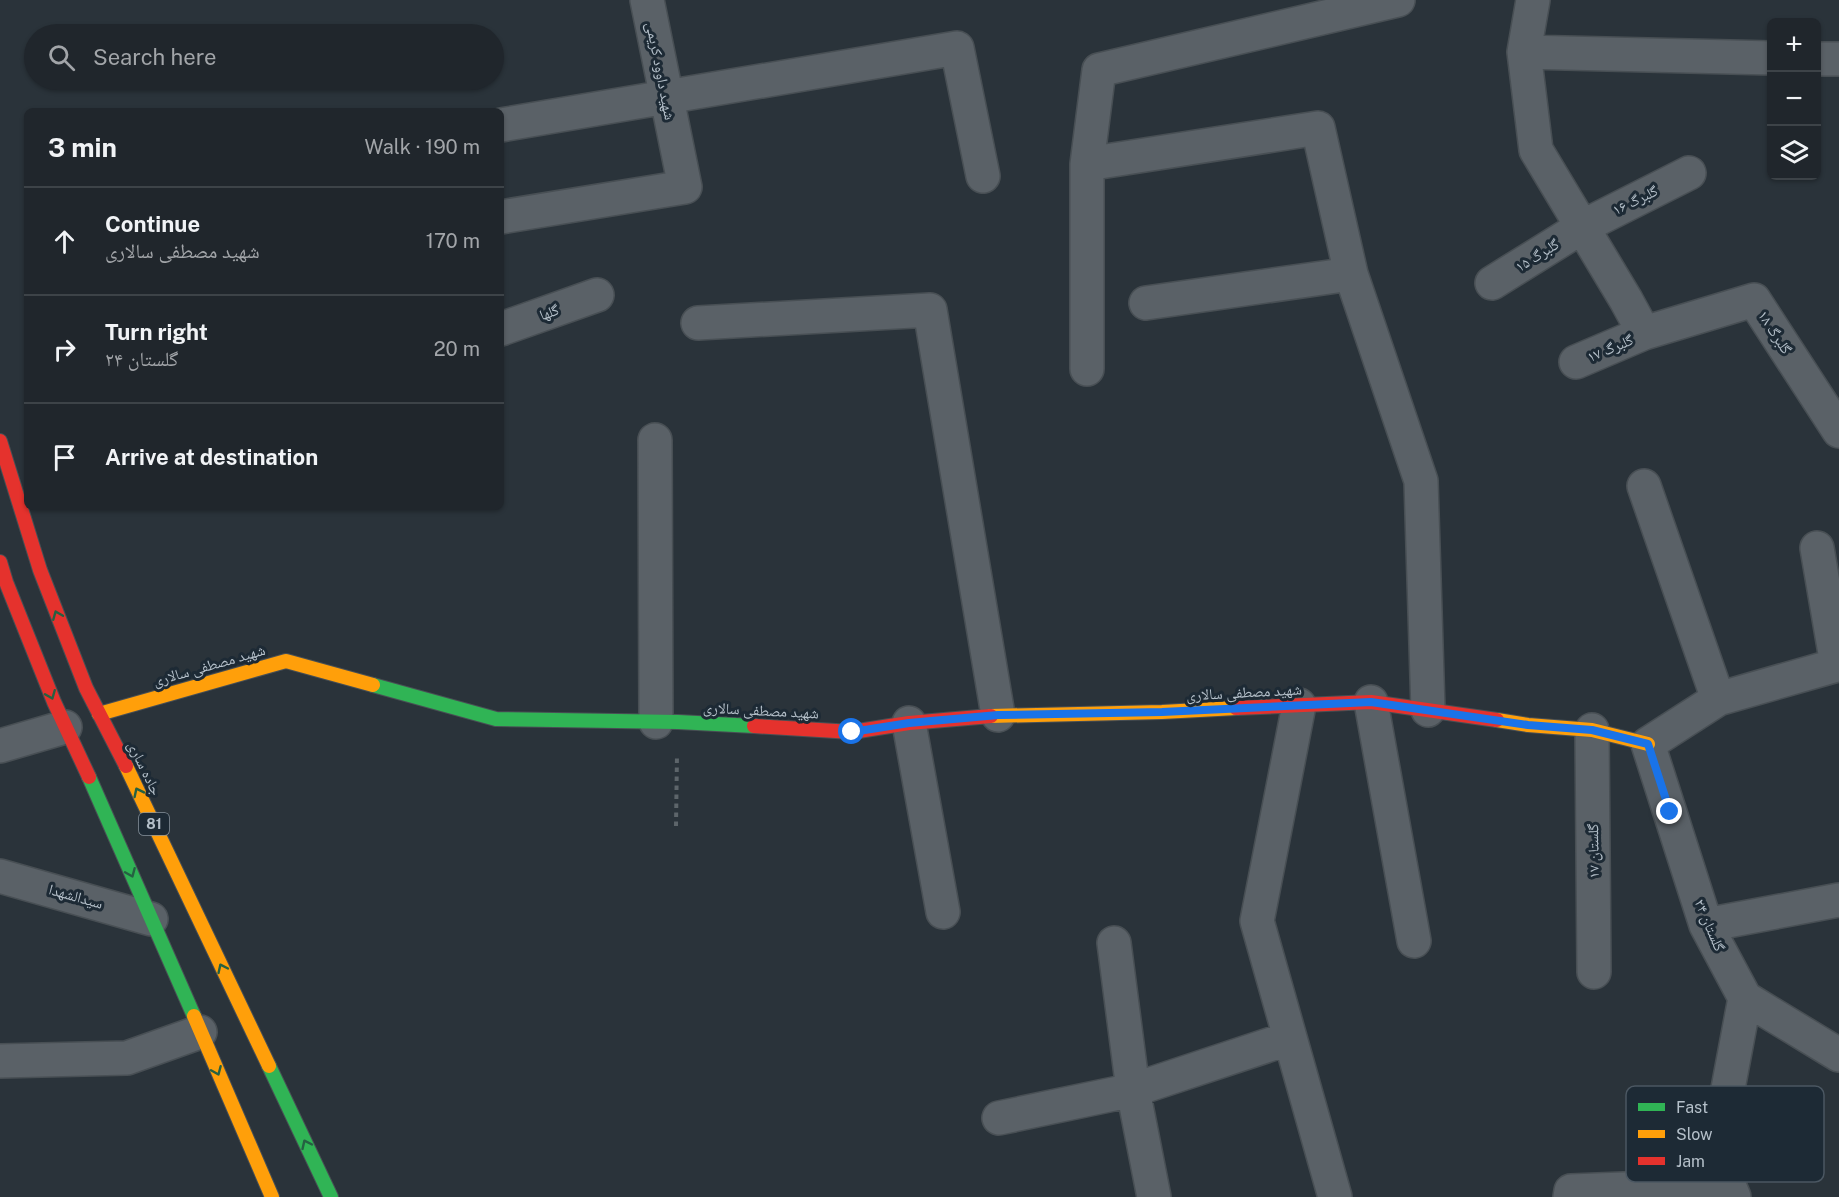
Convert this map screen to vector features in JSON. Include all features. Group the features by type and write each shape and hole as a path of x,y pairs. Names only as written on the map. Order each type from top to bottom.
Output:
{"main road":[{"name":"جاده ساری","path":"0,441 19,478 24,500"},
{"name":"جاده ساری","path":"26,510 40,570 86,688 156,828 331,1197"},
{"name":"81","path":"0,562 10,593 54,702 272,1197"},
{"name":"شهید مصطفی سالاری","path":"99,714 286,661 496,719 667,722 852,732 909,723 998,715 1162,712 1371,702 1528,725 1592,730 1648,744"}],"street":[{"name":"شهید داوود کریمی","path":"504,217 685,188 647,0"},
{"path":"1087,369 1087,164 1099,70 1398,0"},
{"path":"1533,0 1524,52 1536,150 1644,333"},
{"path":"504,125 957,48 983,176"},
{"path":"1524,52 1767,58"},
{"path":"1821,59 1839,59"},
{"path":"1087,164 1318,128 1351,274 1421,481 1428,710"},
{"name":"گلبرگ ۱۶","path":"1582,227 1689,173"},
{"name":"گلبرگ ۱۵","path":"1492,283 1582,227"},
{"path":"1146,303 1351,274"},
{"name":"گلها","path":"504,328 597,295"},
{"name":"گلبرگ ۱۸","path":"1644,333 1754,300 1839,431"},
{"path":"698,323 930,310 998,715"},
{"name":"گلبرگ ۱۷","path":"1576,362 1644,333"},
{"path":"655,440 667,722"},
{"path":"1644,486 1718,699"},
{"path":"1648,744 1718,699 1838,664 1817,548"},
{"path":"1371,702 1414,941"},
{"path":"1299,705 1257,921 1335,1197"},
{"path":"909,723 943,912"},
{"path":"0,746 65,726"},
{"name":"گلستان ۱۷","path":"1592,730 1594,972"},
{"name":"گلستان ۲۴","path":"1648,744 1707,926 1745,998"},
{"name":"سیدالشهدا","path":"0,876 151,919"},
{"path":"1707,926 1839,900"},
{"path":"1114,943 1133,1090 1154,1197"},
{"path":"1728,1086 1745,998 1839,1055"},
{"path":"0,1061 127,1058 201,1032"},
{"path":"999,1118 1133,1090 1290,1038"},
{"path":"1570,1197 1571,1191 1728,1193"}],"path":[{"path":"667,722 676,826"}],"traffic: fast":[{"path":"373,685 496,719 678,722 754,726"},
{"path":"89,777 194,1016"},
{"path":"269,1066 331,1197"}],"traffic: slow":[{"path":"99,714 286,661 373,685"},
{"path":"991,716 1236,708"},
{"path":"1497,720 1592,730 1648,744"},
{"path":"126,766 269,1066"},
{"path":"194,1016 272,1197"}],"traffic: jam":[{"path":"0,441 40,570 86,688 126,766"},
{"path":"0,562 54,702 89,777"},
{"path":"1236,708 1371,702 1497,720"},
{"path":"754,726 852,732 909,723 991,716"}],"route":[{"path":"852,732 909,723 998,715 1162,712 1371,702 1528,725 1592,730 1648,744 1670,812"}]}
